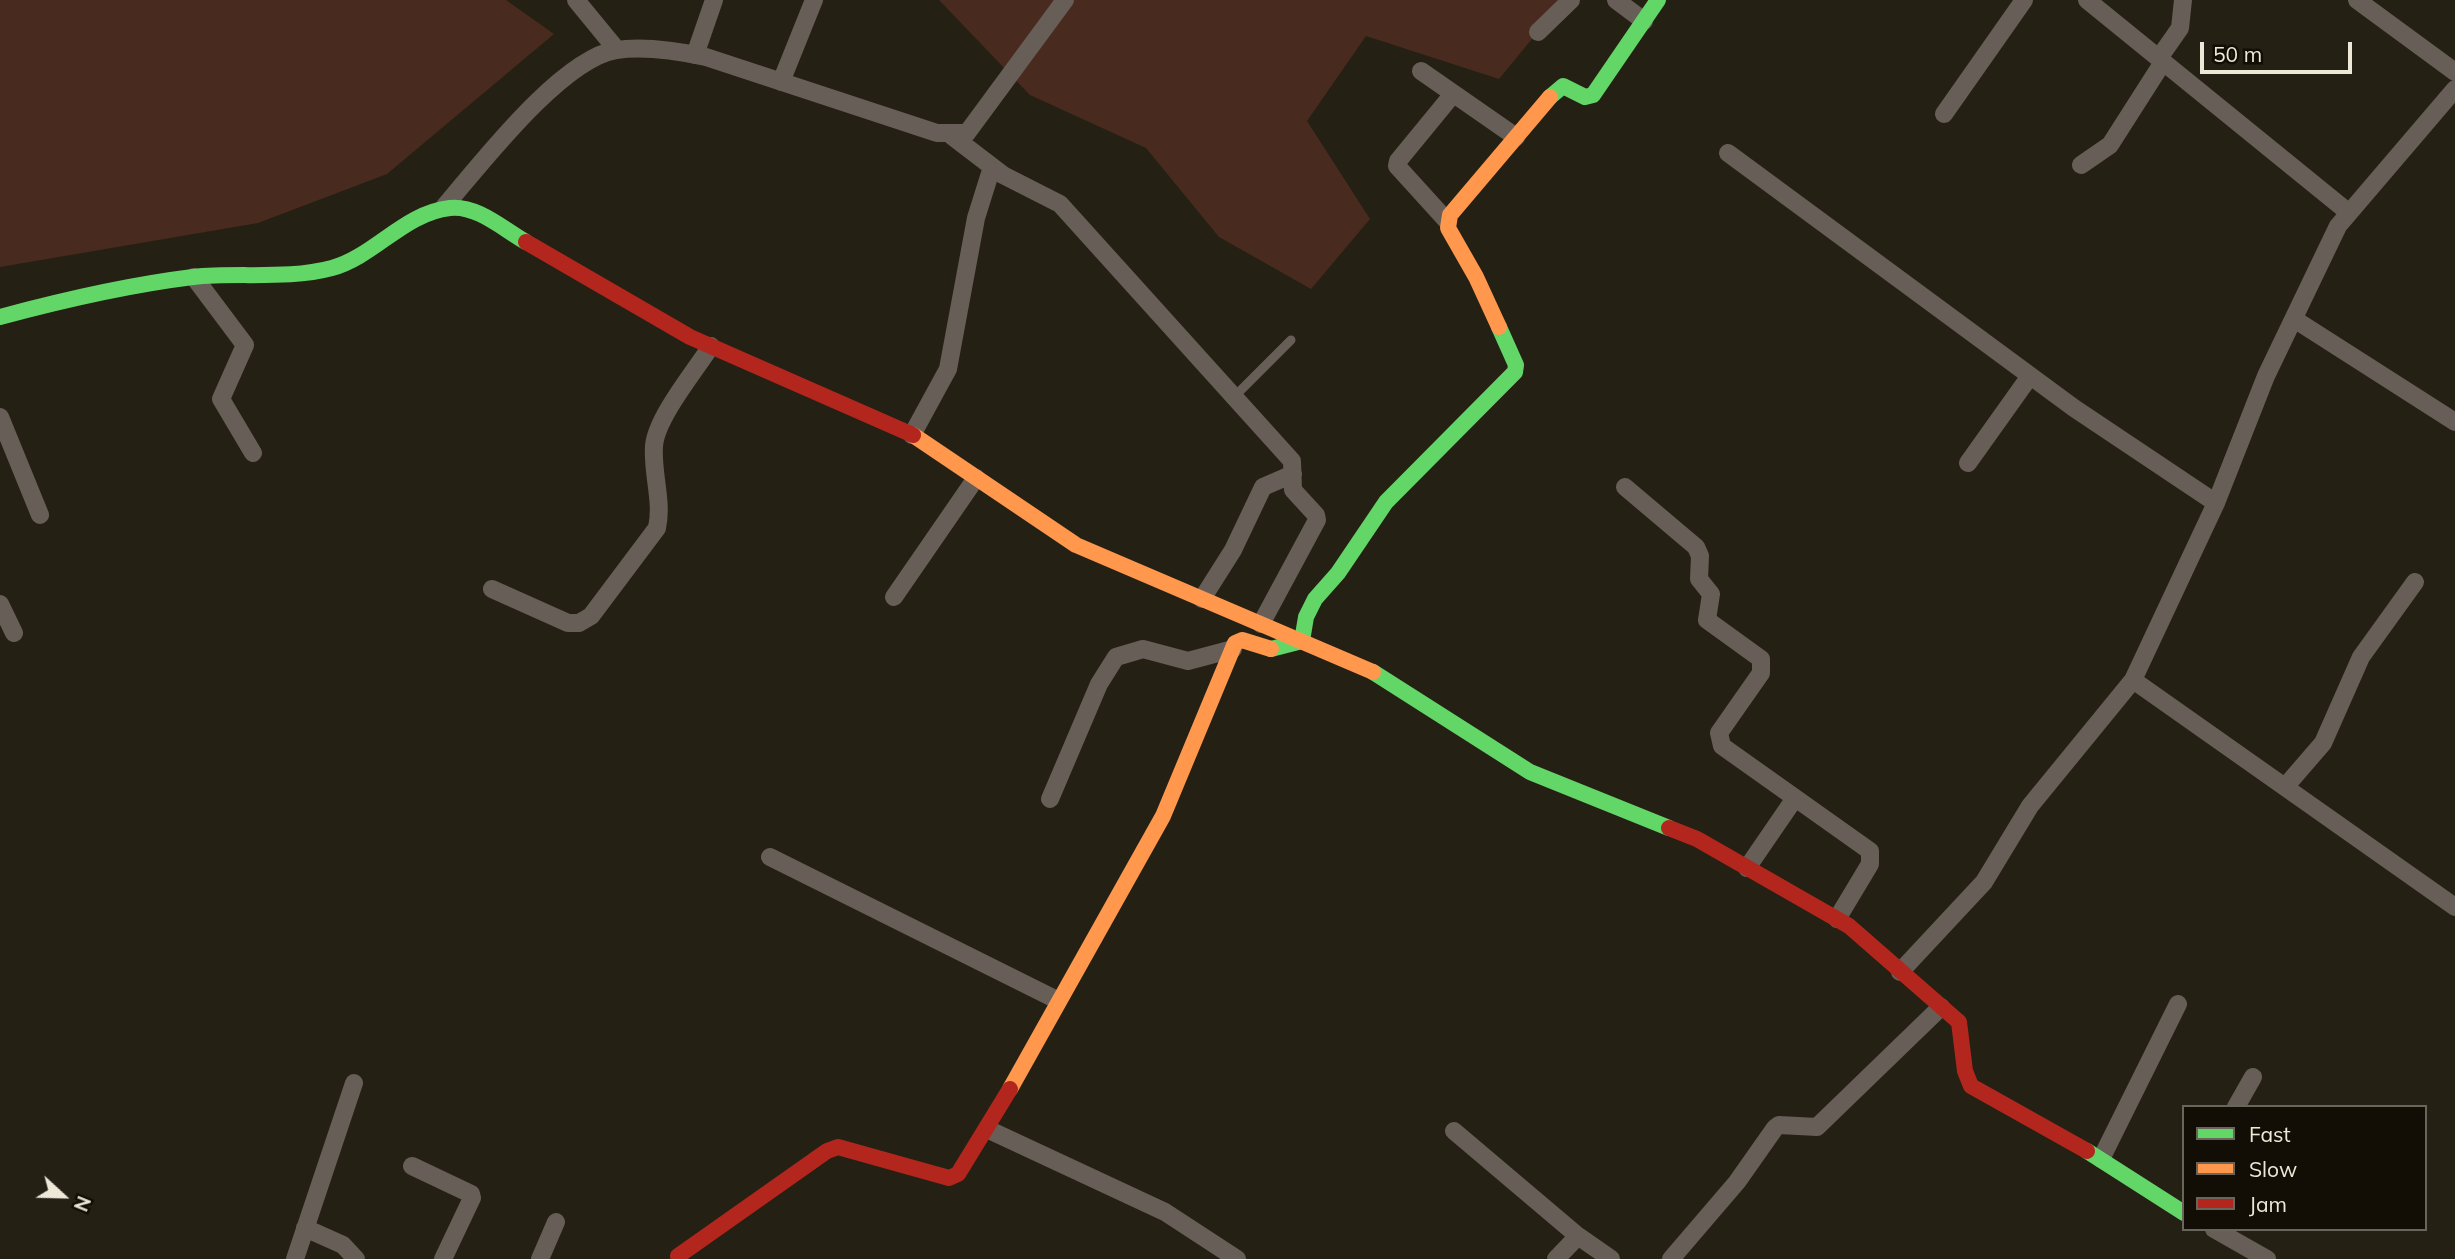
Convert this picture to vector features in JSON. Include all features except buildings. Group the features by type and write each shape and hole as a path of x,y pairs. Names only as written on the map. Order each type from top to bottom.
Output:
{"street":[{"path":"576,0 617,50"},
{"path":"695,55 714,0"},
{"path":"780,82 814,0"},
{"path":"952,136 967,133 1065,0"},
{"path":"1538,32 1571,0"},
{"path":"1616,0 1644,21"},
{"path":"1447,221 1558,88 1563,86 1585,97 1594,95 1658,0"},
{"path":"1944,114 2024,0"},
{"path":"2087,0 2348,212"},
{"path":"2081,165 2110,145 2180,28 2183,0"},
{"path":"2357,0 2455,72"},
{"path":"0,317 44,305 194,277 311,271 351,262 397,229 444,206 507,133 551,89 585,64 617,50 695,55 952,136 992,167 1060,204 1289,456 1295,495 1316,515 1317,520 1261,624"},
{"path":"1421,71 1516,137"},
{"path":"1900,972 1984,882 2031,806 2133,680 2216,503 2266,376 2348,212 2455,89"},
{"path":"1302,641 1306,617 1315,599 1338,573 1386,502 1515,372 1516,365 1447,221 1397,166 1398,161 1453,94"},
{"path":"1728,153 2030,376 2216,503"},
{"path":"912,435 948,369 976,218 992,167"},
{"path":"444,206 468,208 488,217 711,346 912,435 1076,545 1385,677 1530,772 1697,839 1837,919 1849,926 1959,1022 1963,1029 1966,1079 1971,1086 2181,1206"},
{"path":"194,277 245,345 221,399 253,453"},
{"path":"2294,319 2455,422"},
{"path":"492,589 568,623 579,623 592,616 657,528 660,517 653,453 658,429 711,346"},
{"path":"1968,463 2030,376"},
{"path":"0,417 40,515"},
{"path":"1202,599 1233,550 1263,487 1293,474"},
{"path":"894,597 976,478"},
{"path":"1625,487 1696,547 1700,556 1699,579 1711,594 1707,620 1761,659 1761,673 1719,733 1722,746 1870,851 1870,864 1837,919"},
{"path":"2285,787 2323,743 2361,657 2415,582"},
{"path":"0,604 14,633"},
{"path":"678,1256 827,1151 838,1147 954,1177 987,1129 1057,1000 1163,816 1235,643 1242,640 1269,650 1302,641"},
{"path":"1050,799 1099,684 1116,657 1143,649 1188,661 1233,649"},
{"path":"2133,680 2455,906"},
{"path":"1747,868 1796,798"},
{"path":"770,857 1057,1000"},
{"path":"2101,1158 2179,1003"},
{"path":"1671,1259 1737,1182 1775,1128 1784,1125 1811,1128 1821,1124 1941,1007"},
{"path":"2237,1105 2253,1077"},
{"path":"295,1259 354,1083"},
{"path":"987,1129 1165,1212 1237,1259"},
{"path":"1454,1131 1578,1236 1611,1259"},
{"path":"412,1166 471,1194 472,1198 443,1259"},
{"path":"540,1259 556,1222"},
{"path":"305,1228 343,1245 356,1259"},
{"path":"2218,1231 2267,1259"},
{"path":"1556,1259 1578,1236"}],"lane":[{"path":"1235,396 1291,340"}],"shaded area":[{"path":"0,0 506,0 554,34 387,174 258,223 0,267"},
{"path":"939,0 1564,0 1499,79 1366,36 1307,121 1370,219 1311,289 1219,237 1146,148 1030,95"}],"traffic: fast":[{"path":"1550,97 1563,86 1585,97 1593,95 1658,0"},
{"path":"0,317 169,280 298,274 332,268 362,254 418,218 450,208 480,214 526,242"},
{"path":"1271,649 1302,641 1306,617 1315,599 1338,573 1386,502 1515,372 1516,365 1499,327"},
{"path":"1373,672 1530,772 1669,828"},
{"path":"2087,1151 2182,1212"}],"traffic: slow":[{"path":"1499,327 1476,277 1448,228 1450,215 1550,97"},
{"path":"913,435 1076,545 1373,672"},
{"path":"1010,1089 1163,816 1235,643 1242,640 1271,649"}],"traffic: jam":[{"path":"526,242 690,337 913,435"},
{"path":"1669,828 1697,839 1849,926 1959,1022 1965,1071 1971,1086 2087,1151"},
{"path":"678,1256 827,1151 838,1147 949,1178 958,1174 1010,1089"}]}
